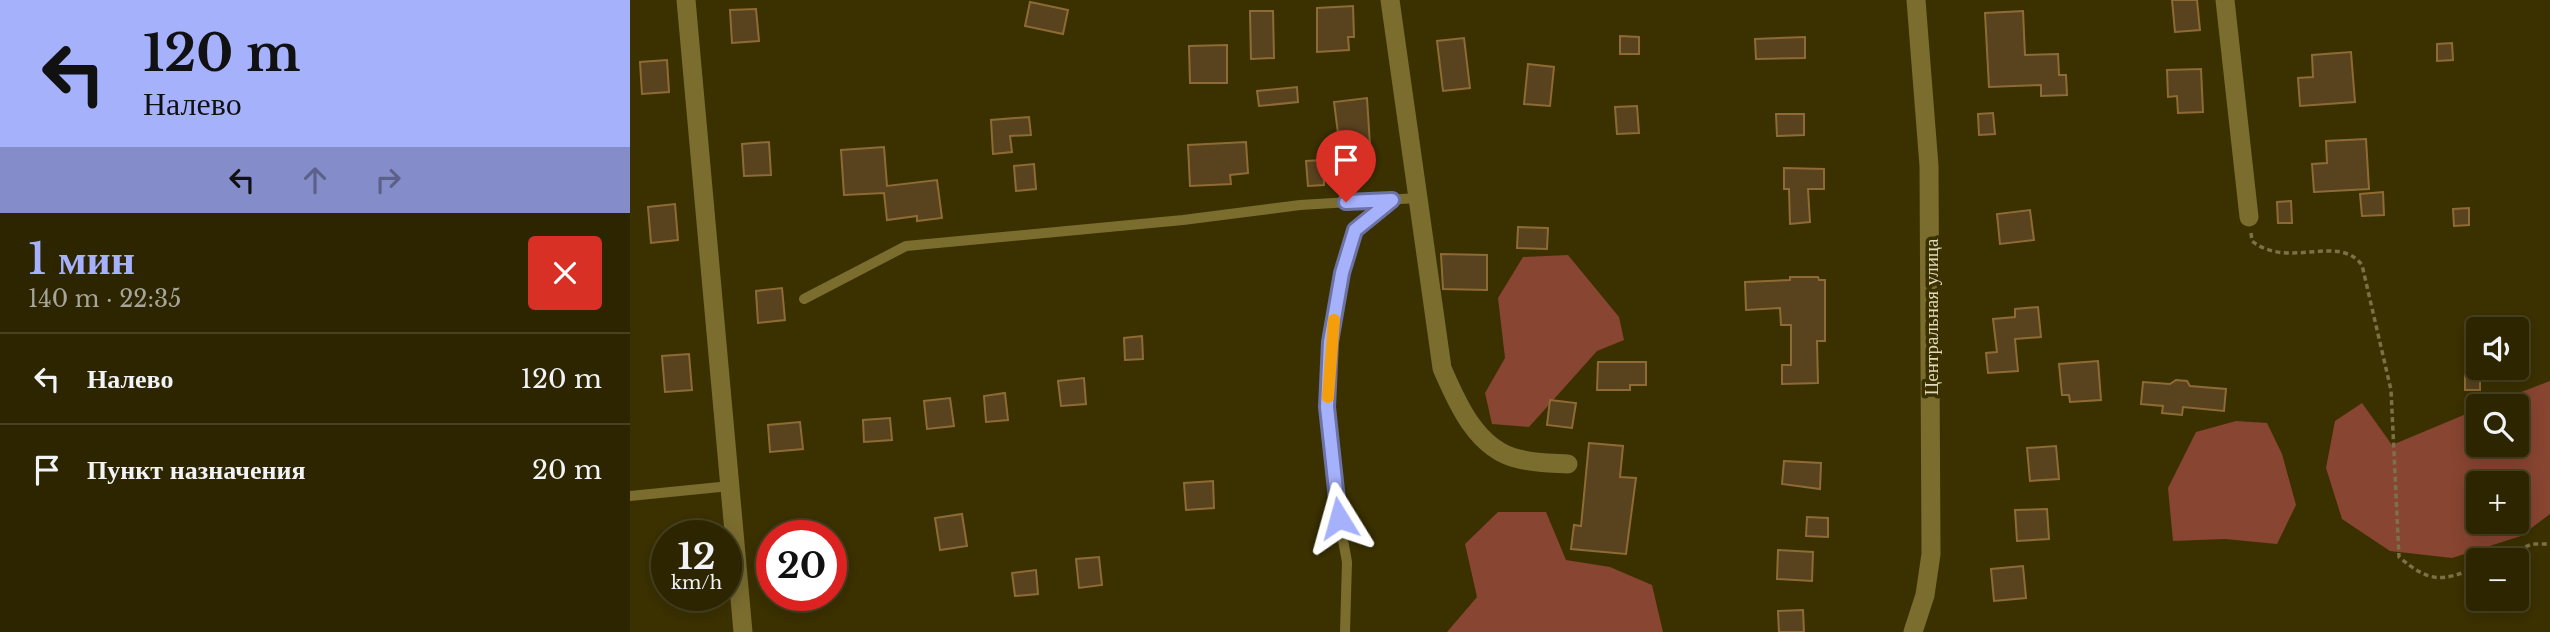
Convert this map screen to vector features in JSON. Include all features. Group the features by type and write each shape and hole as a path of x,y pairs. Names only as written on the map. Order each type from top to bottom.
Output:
{"street":[{"path":"686,0 743,632"},
{"path":"1390,0 1442,368 1455,399 1493,448 1518,459 1568,464"},
{"name":"Центральная улица","path":"1913,632 1925,595 1931,541 1929,179 1916,0"},
{"path":"2225,0 2249,217"}],"lane":[{"path":"804,299 906,246 1183,220 1300,205 1418,198"},
{"path":"1345,632 1347,562 1335,496 1327,407 1330,342 1342,273 1355,230 1392,200"},
{"path":"630,496 730,486"}],"path":[{"path":"2249,217 2252,241 2264,250 2302,255 2343,251 2355,256 2362,265 2391,390 2399,557 2421,575 2451,578 2466,572"},
{"path":"2522,548 2532,544 2550,544"}],"shaded area":[{"path":"1568,255 1619,317 1624,340 1597,351 1529,427 1492,424 1485,393 1505,358 1498,298 1523,257"},
{"path":"2550,381 2550,514 2529,530 2529,471 2466,471 2466,534 2524,534 2483,548 2466,548 2466,554 2452,558 2390,551 2342,519 2326,468 2335,421 2362,403 2392,445 2466,414 2466,457 2529,457 2529,394 2516,394"},
{"path":"2236,421 2267,423 2282,454 2296,505 2277,544 2225,539 2173,541 2168,488 2196,432"},
{"path":"1498,512 1546,512 1566,560 1610,567 1652,585 1663,632 1447,632 1477,597 1465,544"}],"building":[{"path":"2172,0 2197,0 2200,30 2175,32"},
{"path":"1030,2 1068,10 1063,34 1025,26"},
{"path":"1353,6 1354,37 1348,37 1349,50 1317,52 1317,8"},
{"path":"756,9 759,41 732,43 730,10"},
{"path":"1250,11 1273,11 1274,58 1251,59"},
{"path":"2023,11 2025,55 2058,54 2059,75 2066,75 2067,95 2041,96 2041,85 1989,87 1985,13"},
{"path":"1620,36 1639,37 1639,54 1620,54"},
{"path":"1805,37 1805,58 1756,59 1755,39"},
{"path":"1464,38 1470,88 1443,91 1437,41"},
{"path":"2452,43 2453,60 2437,61 2437,44"},
{"path":"1227,45 1227,83 1190,83 1189,46"},
{"path":"2351,52 2355,102 2300,106 2298,78 2313,77 2312,55"},
{"path":"667,60 669,92 642,94 640,62"},
{"path":"1528,64 1554,67 1550,106 1524,104"},
{"path":"2201,69 2203,112 2178,113 2177,96 2168,97 2167,70"},
{"path":"1297,87 1298,102 1259,106 1257,91"},
{"path":"1367,98 1370,145 1340,149 1334,102"},
{"path":"1637,106 1639,133 1617,134 1615,107"},
{"path":"1993,113 1995,134 1979,135 1978,114"},
{"path":"1776,114 1804,114 1804,135 1777,136"},
{"path":"1029,117 1031,135 1010,136 1012,152 993,154 991,120"},
{"path":"2366,139 2369,189 2314,192 2312,164 2327,163 2326,141"},
{"path":"769,142 771,175 744,176 742,144"},
{"path":"1246,142 1248,173 1230,175 1231,184 1190,186 1188,145"},
{"path":"884,147 887,186 937,180 942,218 917,221 917,216 887,220 884,193 844,195 841,150"},
{"path":"1323,160 1324,185 1308,186 1306,161"},
{"path":"1034,164 1036,189 1016,191 1014,166"},
{"path":"1784,168 1824,169 1824,189 1808,189 1810,222 1790,224 1789,189 1784,189"},
{"path":"2383,192 2384,215 2362,216 2360,194"},
{"path":"2291,201 2292,223 2278,223 2277,202"},
{"path":"675,204 678,240 651,243 648,207"},
{"path":"2469,208 2469,225 2454,226 2453,209"},
{"path":"2030,210 2034,240 2000,244 1997,214"},
{"path":"1518,227 1548,228 1547,249 1517,248"},
{"path":"1441,254 1487,255 1487,290 1443,289"},
{"path":"1790,277 1818,277 1819,280 1825,280 1825,341 1817,341 1818,383 1782,384 1782,365 1791,365 1791,325 1781,325 1780,308 1746,310 1745,282 1790,280"},
{"path":"782,288 785,320 758,323 756,291"},
{"path":"2038,307 2041,337 2015,339 2018,371 1988,373 1986,353 1997,352 1993,319 2015,317 2015,309"},
{"path":"1142,336 1143,359 1125,360 1124,338"},
{"path":"689,354 692,390 665,392 662,356"},
{"path":"2098,361 2101,400 2070,402 2069,395 2062,395 2059,364"},
{"path":"1598,362 1646,362 1646,385 1630,385 1630,390 1597,390"},
{"path":"2465,373 2466,380 2480,380 2480,390 2465,390"},
{"path":"1084,378 1086,404 1061,406 1058,381"},
{"path":"2176,380 2187,381 2190,386 2226,389 2224,411 2183,407 2182,415 2162,413 2163,406 2141,404 2143,382 2170,384"},
{"path":"1005,393 1008,420 986,422 984,396"},
{"path":"950,398 954,426 927,429 924,401"},
{"path":"1550,400 1576,403 1572,428 1547,425"},
{"path":"890,418 892,440 864,442 863,420"},
{"path":"800,422 803,449 770,452 768,425"},
{"path":"1589,443 1623,446 1620,477 1636,478 1626,554 1571,549 1574,525 1581,526"},
{"path":"2056,446 2059,479 2030,481 2027,448"},
{"path":"1784,461 1821,463 1820,489 1782,484"},
{"path":"1213,481 1214,508 1186,510 1184,483"},
{"path":"2047,509 2049,539 2017,541 2015,510"},
{"path":"962,514 967,546 940,550 935,518"},
{"path":"1807,517 1828,518 1828,537 1806,536"},
{"path":"1778,550 1813,552 1812,581 1777,579"},
{"path":"1099,557 1102,585 1079,588 1076,559"},
{"path":"2023,566 2026,598 1994,601 1991,569"},
{"path":"1036,570 1038,594 1015,596 1012,573"},
{"path":"1803,610 1804,632 1779,632 1778,611"}],"slow traffic":[{"path":"1328,397 1330,342 1334,320"}],"route":[{"path":"1339,518 1327,407 1330,342 1342,273 1355,230 1392,200 1346,202"}]}
